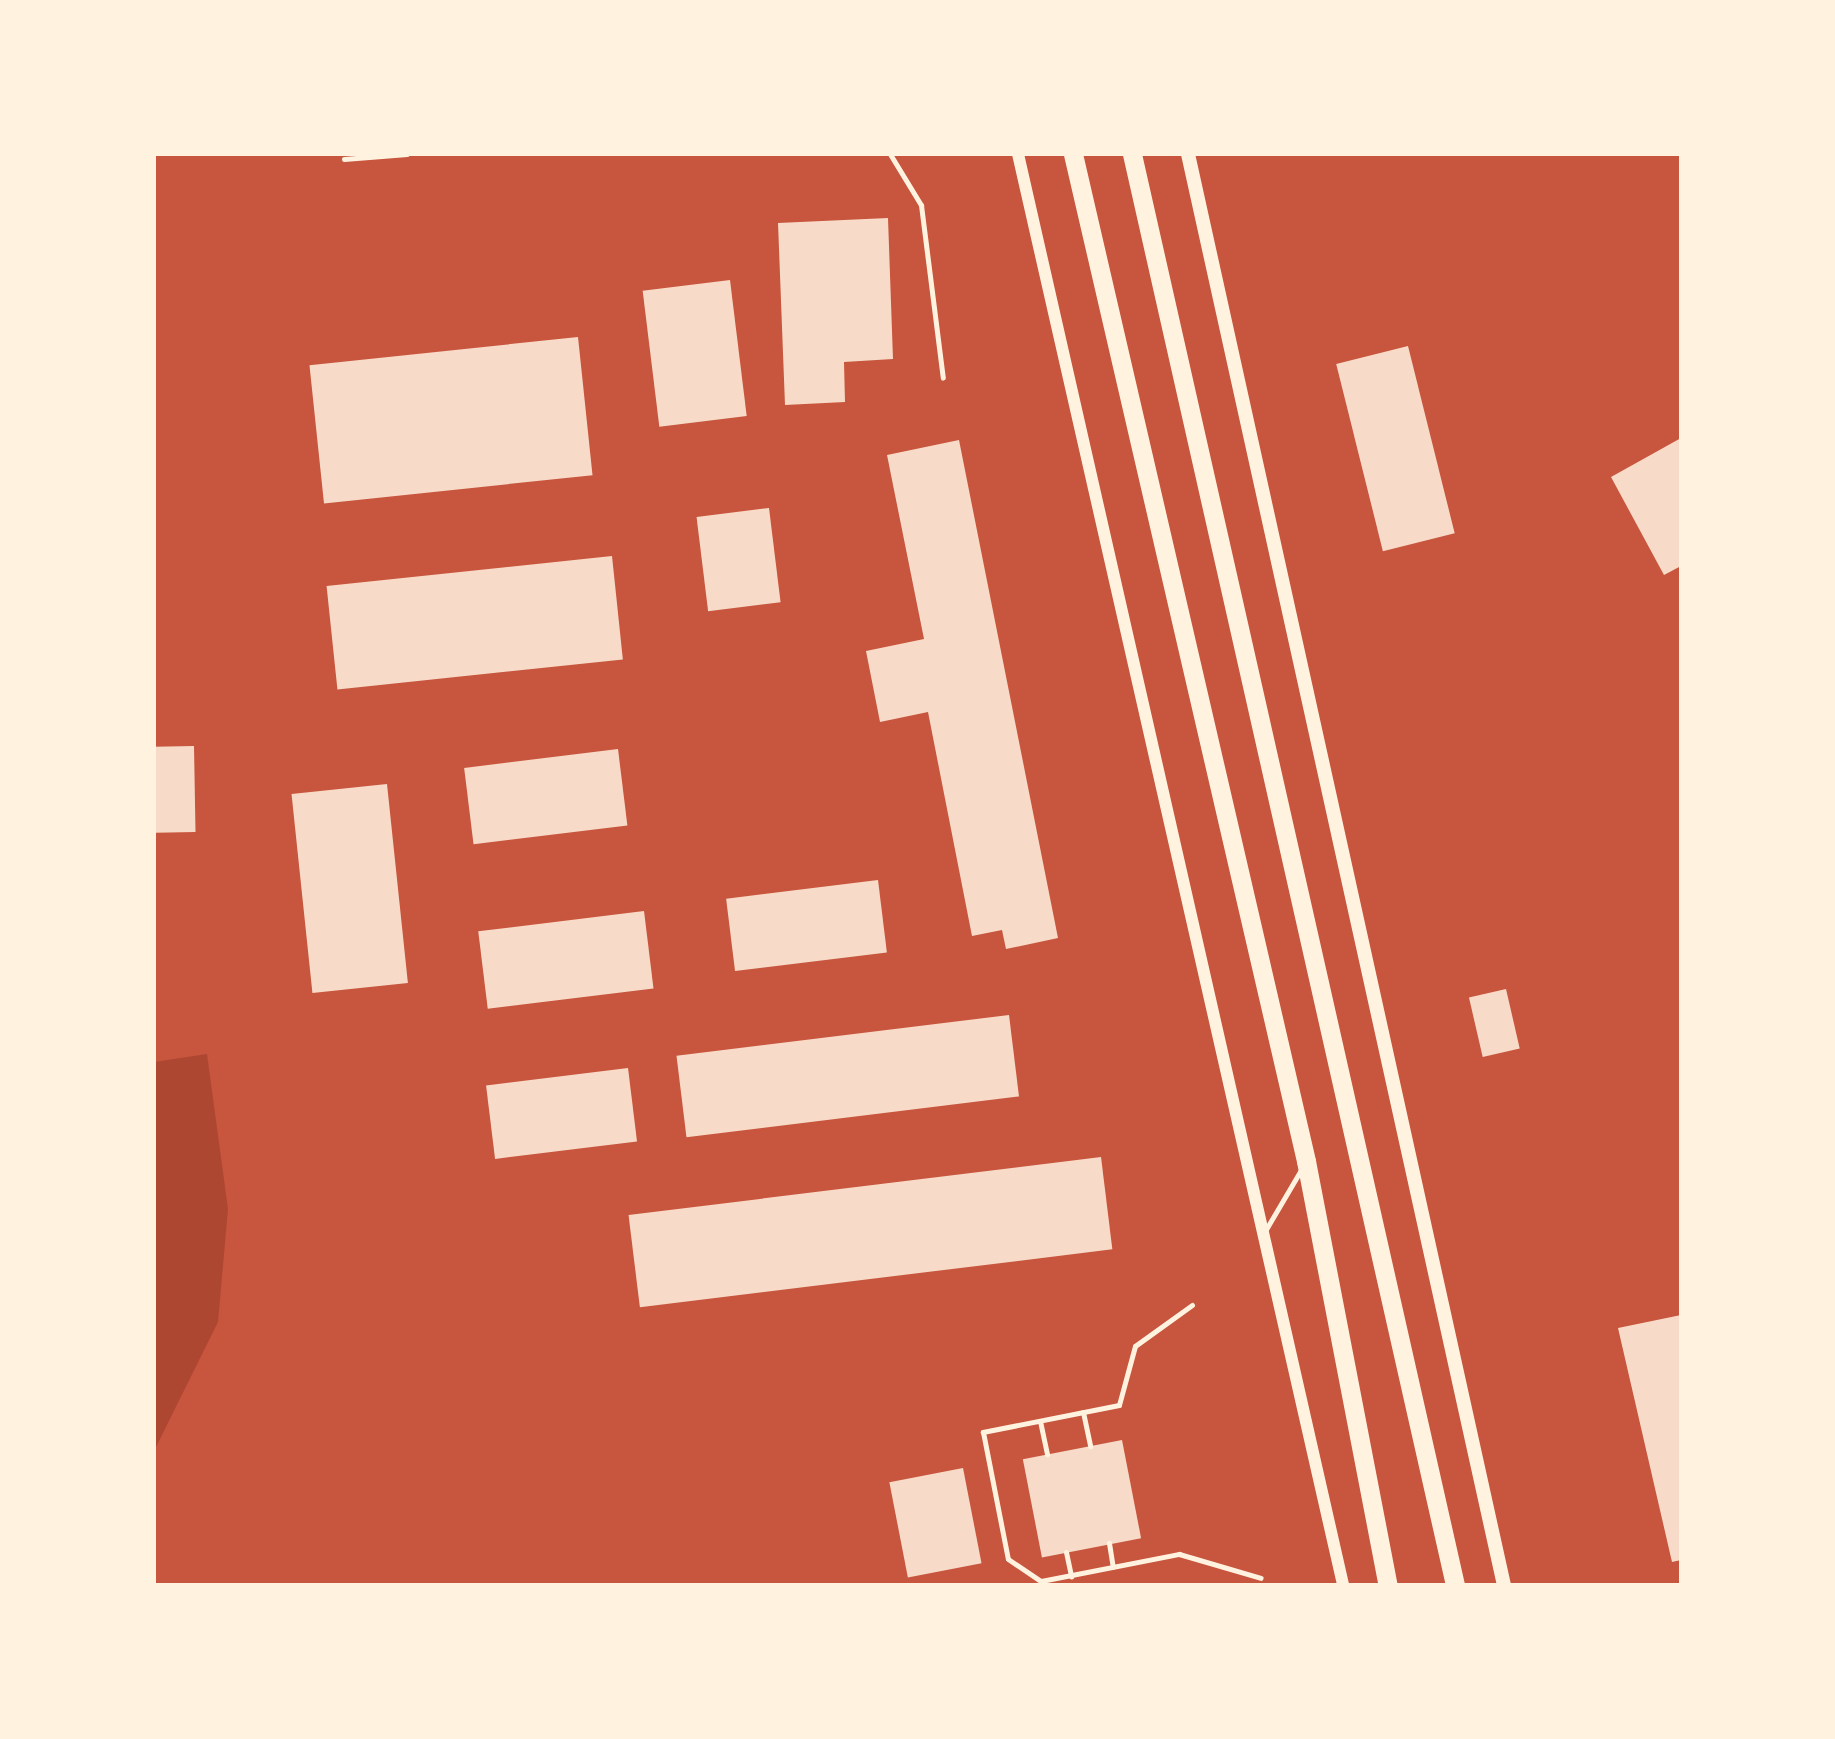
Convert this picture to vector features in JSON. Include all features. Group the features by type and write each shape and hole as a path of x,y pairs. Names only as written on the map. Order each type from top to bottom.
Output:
{"highway":[{"path":"1073,154 1306,1161 1388,1585"},
{"path":"1132,154 1455,1585"}],"main road":[{"path":"1188,154 1504,1585"}],"street":[{"path":"1018,154 1343,1585"}],"lane":[{"path":"344,159 407,154"},
{"path":"890,154 921,205 943,378"},
{"path":"1263,1234 1306,1161"},
{"path":"1192,1305 1135,1346 1119,1405 983,1432 1008,1559 1041,1581 1179,1554 1261,1578"},
{"path":"1083,1412 1090,1446"},
{"path":"1040,1421 1047,1454"},
{"path":"1109,1544 1114,1567"},
{"path":"1066,1552 1071,1576"}],"shaded area":[{"path":"207,1054 228,1209 218,1322 154,1451 154,1062"}],"building":[{"path":"888,218 893,359 844,362 845,402 785,405 778,223"},
{"path":"730,280 747,416 659,427 643,291"},
{"path":"578,337 593,475 324,503 309,365"},
{"path":"1408,346 1455,533 1383,551 1336,364"},
{"path":"1681,438 1681,566 1664,575 1611,477"},
{"path":"959,440 1058,938 1006,949 1002,930 972,936 928,712 880,722 866,651 924,639 887,455"},
{"path":"769,508 781,602 708,611 697,517"},
{"path":"612,556 623,659 337,689 327,586"},
{"path":"194,746 196,832 156,833 154,747"},
{"path":"618,749 627,825 474,844 464,768"},
{"path":"387,784 408,983 312,993 292,794"},
{"path":"878,880 887,952 735,971 726,899"},
{"path":"644,911 654,988 488,1009 478,931"},
{"path":"1506,989 1520,1048 1483,1057 1469,998"},
{"path":"1009,1015 1019,1096 686,1137 676,1056"},
{"path":"628,1068 637,1141 495,1159 486,1085"},
{"path":"1101,1157 1112,1249 640,1307 629,1215"},
{"path":"1681,1315 1681,1560 1672,1562 1618,1328"},
{"path":"1122,1440 1141,1538 1042,1557 1023,1459"},
{"path":"963,1468 982,1563 908,1578 889,1482"}]}
